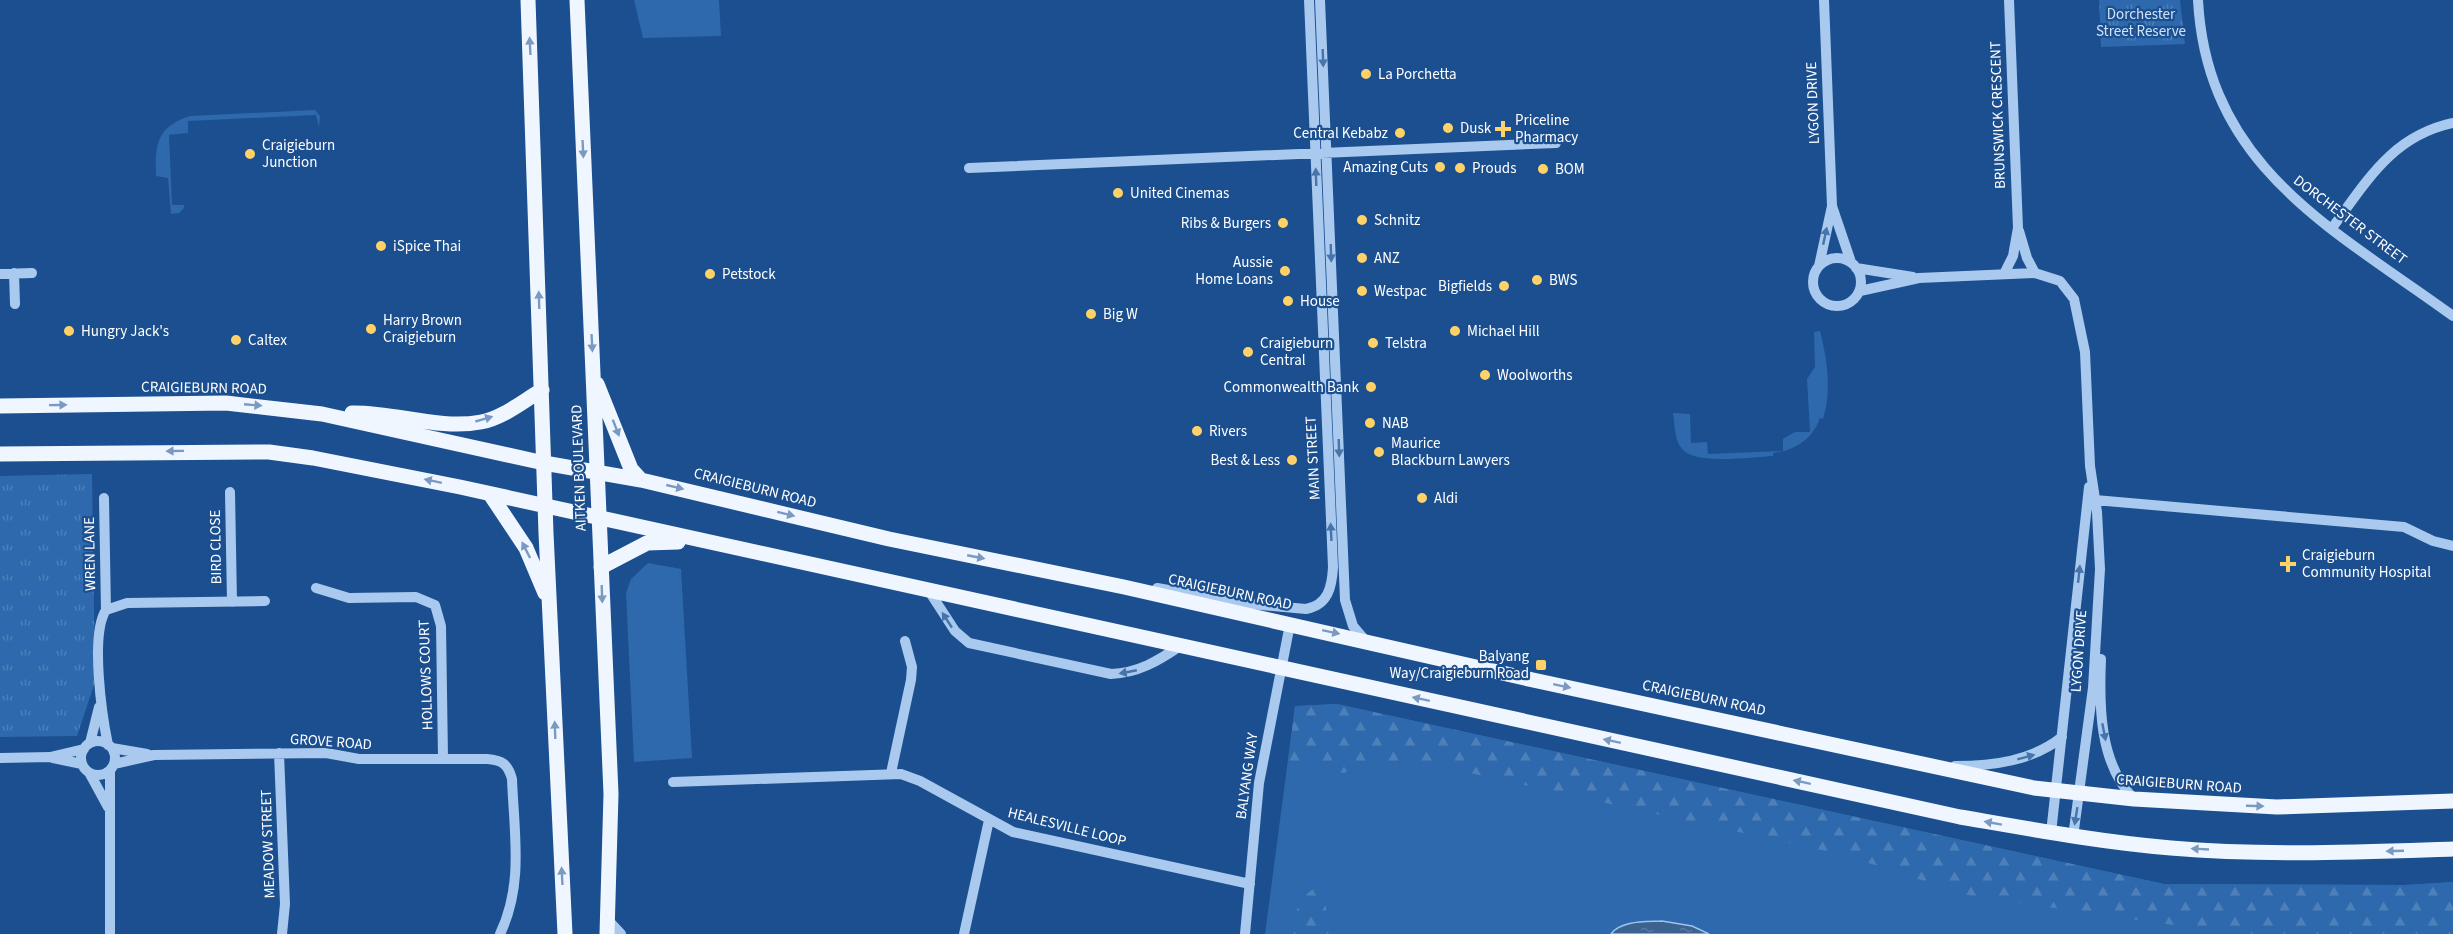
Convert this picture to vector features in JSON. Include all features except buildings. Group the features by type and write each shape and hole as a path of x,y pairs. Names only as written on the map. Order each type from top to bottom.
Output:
{"main road":[{"path":"528,0 543,463 565,934"},
{"name":"AITKEN BOULEVARD","path":"577,0 611,794 607,927"},
{"path":"593,375 631,469 641,480"},
{"path":"322,414 367,413 456,424 482,422 508,411 542,390"},
{"name":"CRAIGIEBURN ROAD","path":"0,406 226,403 322,414 543,463 641,480 889,539 1124,587 1926,766 2055,791 2134,800 2277,807 2453,801"},
{"path":"0,454 269,452 334,462 490,494 1960,817 2073,837 2173,848 2250,852 2330,854 2453,849"},
{"path":"490,494 526,548 549,604"},
{"path":"601,567 647,543 696,541"}],"street":[{"name":"MAIN STREET","path":"1124,587 1161,588 1250,604 1306,609 1315,608 1326,598 1333,567 1309,0"},
{"name":"MAIN STREET","path":"1320,0 1345,600 1353,626 1365,640"},
{"name":"LYGON DRIVE","path":"1819,266 1832,206 1824,0"},
{"name":"BRUNSWICK CRESCENT","path":"2004,274 2013,256 2018,228 2008,0"},
{"name":"DORCHESTER STREET","path":"2198,0 2208,65 2227,117 2256,161 2273,179 2332,228 2453,316"},
{"path":"2332,228 2392,152 2422,132 2453,123"},
{"path":"969,168 1556,143"},
{"name":"LYGON DRIVE","path":"1832,206 1854,265 1919,278"},
{"name":"BRUNSWICK CRESCENT","path":"2018,228 2027,258 2035,273"},
{"path":"1836,258 1854,265 1862,281 1860,291 1850,303 1838,307 1829,306 1821,300 1812,283 1819,266 1836,258"},
{"path":"14,273 15,304"},
{"path":"0,274 32,273"},
{"name":"LYGON DRIVE","path":"1860,291 1919,278 2035,273 2060,281 2069,290 2079,313 2087,372 2090,466 2100,569 2093,688 2073,837"},
{"name":"LYGON DRIVE","path":"2051,833 2090,466"},
{"name":"BIRD CLOSE","path":"230,492 232,602"},
{"name":"WREN LANE","path":"99,704 100,626 106,610 104,498"},
{"path":"2095,500 2404,527 2433,541 2453,546"},
{"path":"2100,569 2103,625 2101,716 2110,756 2124,789 2134,800"},
{"name":"HOLLOWS COURT","path":"316,588 350,598 416,597 435,605 441,626 443,758"},
{"path":"929,591 955,631 969,643 1111,674 1132,672 1147,666 1180,646"},
{"path":"106,610 127,603 265,601"},
{"name":"BALYANG WAY","path":"1245,934 1259,783 1290,624"},
{"path":"891,773 911,680 912,667 905,641"},
{"path":"82,764 99,704"},
{"path":"99,704 110,746 112,767 108,807 110,934"},
{"path":"1926,766 1978,766 2004,762 2046,750 2062,737"},
{"path":"50,757 99,742 110,746"},
{"name":"GROVE ROAD","path":"110,746 153,755 326,753 359,759 495,759 507,765 512,779 516,884 510,915 500,934"},
{"name":"MEADOW STREET","path":"279,753 285,904 282,934"},
{"name":"GROVE ROAD","path":"112,767 153,755"},
{"path":"0,758 50,757 82,764 108,807"},
{"path":"90,774 101,775 112,767"},
{"name":"HEALESVILLE LOOP","path":"673,782 891,773 920,781 1013,832 1250,884"},
{"path":"964,934 989,820"},
{"path":"607,927 621,934"}],"green space":[{"path":"634,0 719,0 721,36 643,38"},
{"name":"Dorchester Street Reserve","path":"2099,0 2180,0 2185,44 2101,47"},
{"path":"315,110 320,116 319,127 316,115 188,121 188,133 169,135 172,205 184,205 179,213 171,214 168,178 156,176 157,146 160,138 170,126 190,116"},
{"path":"1820,331 1825,352 1828,386 1826,408 1823,419 1820,418 1808,438 1788,450 1781,452 1773,453 1773,456 1713,459 1690,455 1683,450 1676,438 1673,413 1690,414 1691,443 1707,442 1708,454 1783,451 1783,439 1795,432 1810,432 1807,379 1815,367 1814,332"},
{"path":"92,474 95,682 77,736 0,737 0,476"},
{"path":"648,563 681,569 692,758 634,762 626,593 631,579"},
{"path":"1337,704 2164,884 2405,885 2453,882 2453,934 1265,934 1295,706"},
{"path":"1337,704 2164,884 2405,885 2453,882 2453,934 2236,934 1971,896 1844,855 1415,761 1361,764 1344,773 1288,762 1295,706"},
{"path":"1315,888 1326,907 1330,934 1291,934 1301,902"}],"water":[{"path":"1662,921 1692,926 1709,934 1611,934 1615,929 1628,924"}],"place":[{"name":"La Porchetta","path":"1366,74"},
{"name":"Dusk","path":"1448,128"},
{"name":"Priceline Pharmacy","path":"1503,129"},
{"name":"Central Kebabz","path":"1400,133"},
{"name":"Craigieburn Junction","path":"250,154"},
{"name":"Amazing Cuts","path":"1440,167"},
{"name":"Prouds","path":"1460,168"},
{"name":"BOM","path":"1543,169"},
{"name":"United Cinemas","path":"1118,193"},
{"name":"Schnitz","path":"1362,220"},
{"name":"Ribs & Burgers","path":"1283,223"},
{"name":"iSpice Thai","path":"381,246"},
{"name":"ANZ","path":"1362,258"},
{"name":"Aussie Home Loans","path":"1285,271"},
{"name":"Petstock","path":"710,274"},
{"name":"BWS","path":"1537,280"},
{"name":"Bigfields","path":"1504,286"},
{"name":"Westpac","path":"1362,291"},
{"name":"House","path":"1288,301"},
{"name":"Big W","path":"1091,314"},
{"name":"Harry Brown Craigieburn","path":"371,329"},
{"name":"Hungry Jack's","path":"69,331"},
{"name":"Michael Hill","path":"1455,331"},
{"name":"Caltex","path":"236,340"},
{"name":"Telstra","path":"1373,343"},
{"name":"Craigieburn Central","path":"1248,352"},
{"name":"Woolworths","path":"1485,375"},
{"name":"Commonwealth Bank","path":"1371,387"},
{"name":"NAB","path":"1370,423"},
{"name":"Rivers","path":"1197,431"},
{"name":"Maurice Blackburn Lawyers","path":"1379,452"},
{"name":"Best & Less","path":"1292,460"},
{"name":"Aldi","path":"1422,498"},
{"name":"Craigieburn Community Hospital","path":"2288,564"},
{"name":"Balyang Way/Craigieburn Road","path":"1541,665"}]}
